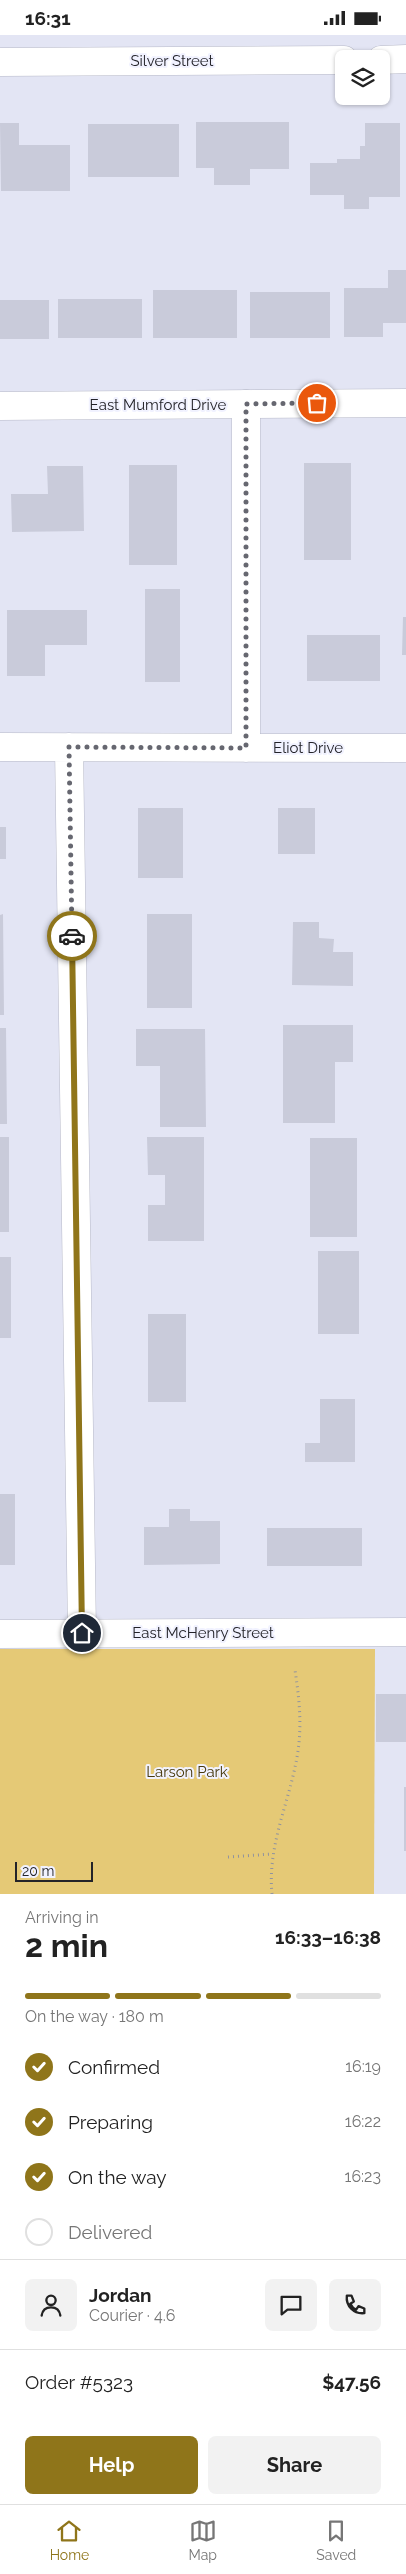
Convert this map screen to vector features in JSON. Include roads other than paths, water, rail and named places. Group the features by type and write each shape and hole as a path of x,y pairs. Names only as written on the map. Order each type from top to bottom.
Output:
{"street":[{"path":"390,59 406,59"},
{"name":"Silver Street","path":"0,62 335,60"},
{"name":"East Mumford Drive","path":"0,406 406,403"},
{"path":"246,404 246,748"},
{"name":"Eliot Drive","path":"0,747 406,748"},
{"path":"69,747 82,1633"},
{"name":"East McHenry Street","path":"0,1634 406,1632"}],"park label":[{"name":"Larson Park","path":"187,1772"}]}
